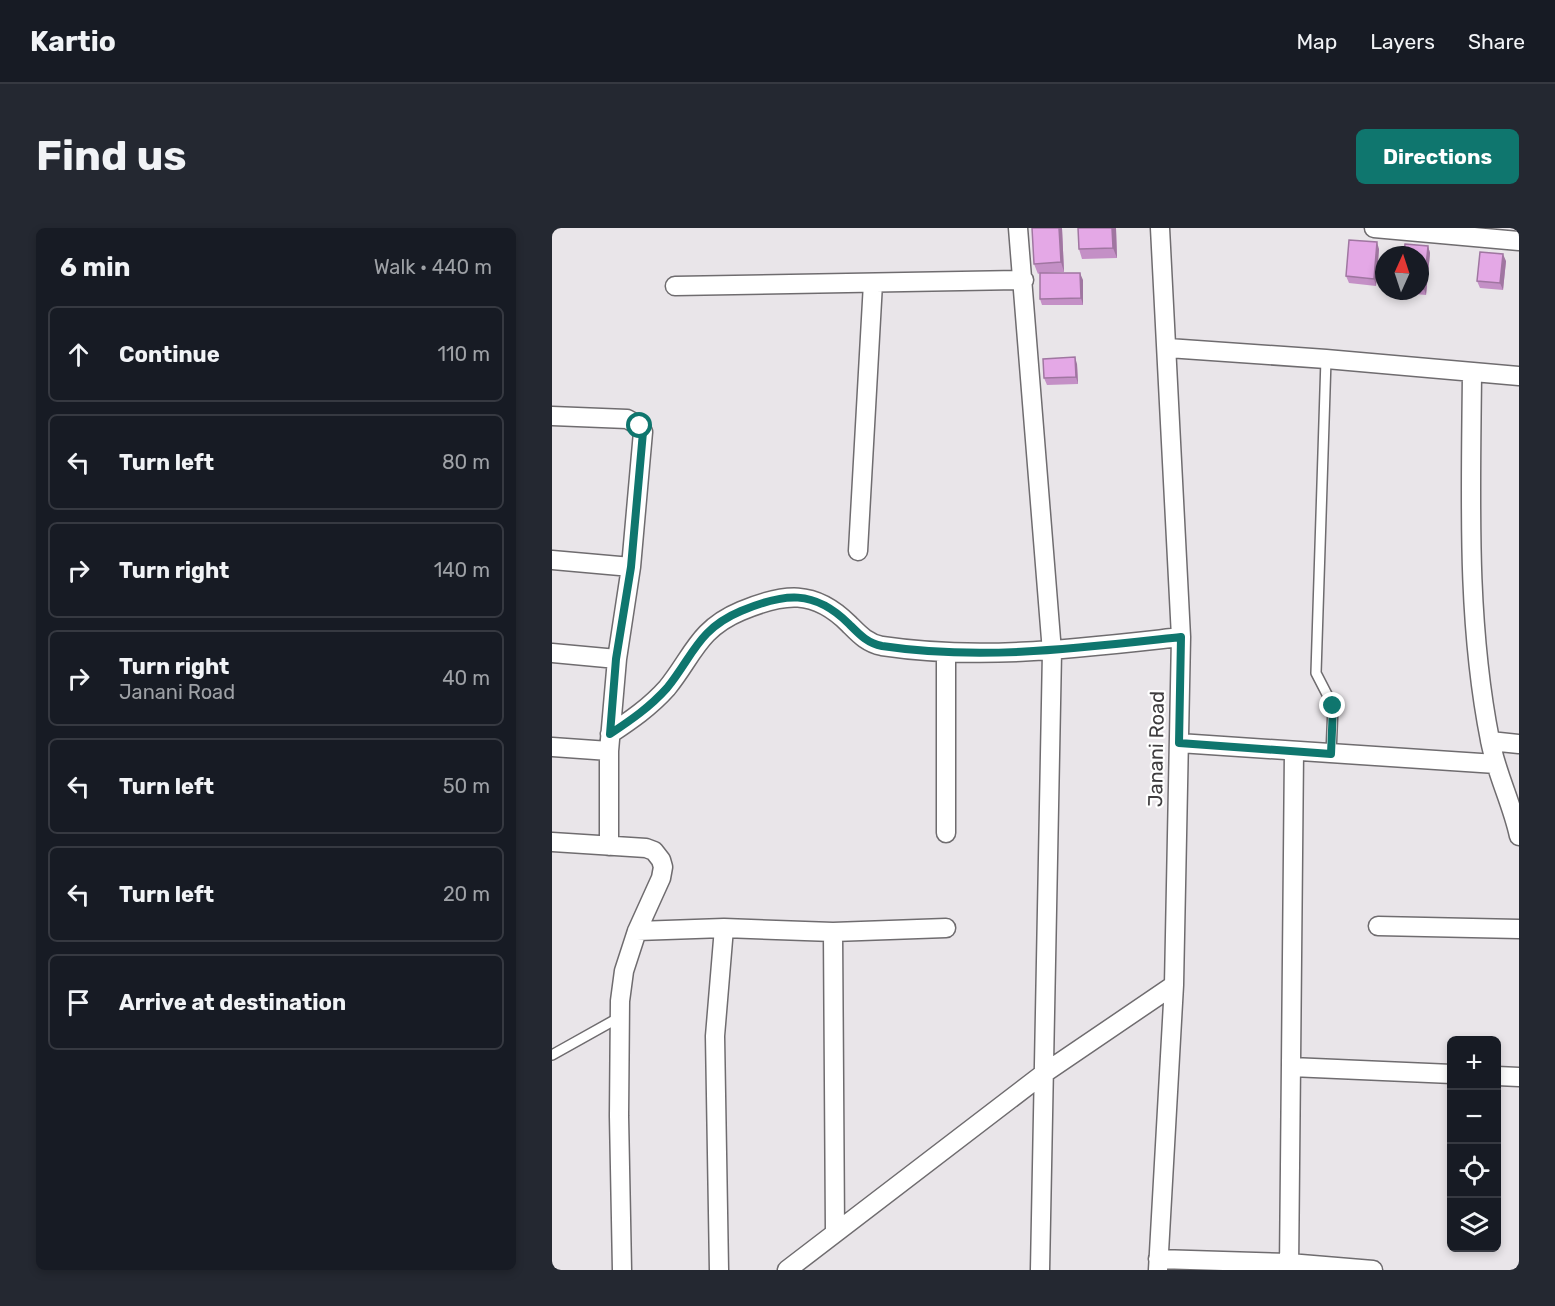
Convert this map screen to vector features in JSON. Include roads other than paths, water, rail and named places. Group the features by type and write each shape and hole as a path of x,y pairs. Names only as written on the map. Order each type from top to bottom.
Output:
{"street":[{"path":"1018,228 1024,280 1052,652 1040,1270"},
{"name":"Janani Road","path":"1158,1264 1174,985 1181,637 1168,348 1160,228"},
{"path":"1374,228 1472,232 1519,241"},
{"path":"675,286 1024,280"},
{"path":"858,551 873,283"},
{"path":"1168,348 1326,358 1519,376"},
{"path":"1472,372 1471,561 1477,653 1490,741 1496,764 1513,807 1519,836"},
{"path":"552,416 627,419 640,426 643,432 631,567 616,659 610,742 609,846"},
{"path":"552,560 631,567"},
{"path":"552,747 610,742 668,687 698,641 717,624 740,612 780,598 805,597 822,602 836,610 871,643 946,654 1052,652 1181,637"},
{"path":"552,653 616,659"},
{"path":"946,654 946,833"},
{"path":"1490,741 1519,744"},
{"path":"1179,743 1496,764"},
{"path":"1289,1267 1294,751"},
{"path":"552,842 646,848 654,851 661,860 661,879 637,931 624,971 620,1017 618,1116 622,1270"},
{"path":"1378,926 1519,929"},
{"path":"637,931 724,927 833,932 946,928"},
{"path":"719,1270 715,1036 724,927"},
{"path":"833,932 835,1232"},
{"path":"787,1270 1043,1074 1174,985"},
{"path":"1291,1067 1447,1074"},
{"path":"1501,1076 1519,1077"},
{"path":"1158,1264 1373,1270"}],"lane":[{"path":"1326,358 1316,673 1333,706 1331,754"},
{"path":"552,1055 620,1017"}]}
